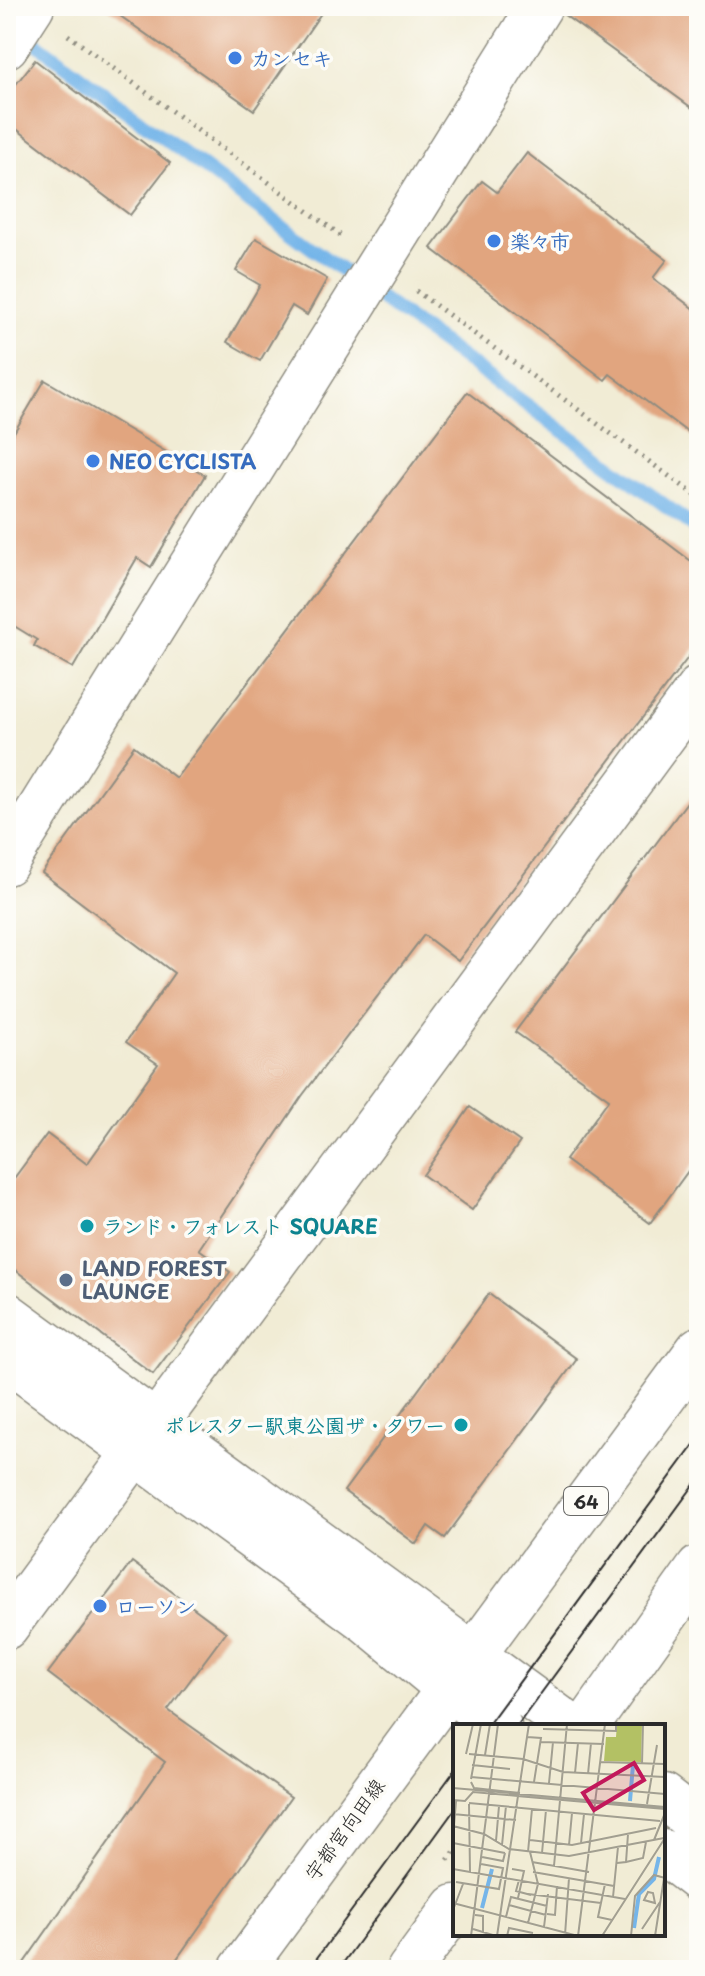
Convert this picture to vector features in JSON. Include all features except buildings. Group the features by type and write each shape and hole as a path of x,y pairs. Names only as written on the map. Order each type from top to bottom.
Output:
{"street":[{"path":"6,46 32,6"},
{"path":"6,863 540,6"},
{"path":"6,1627 699,688"},
{"path":"6,1314 146,1438 448,1688 496,1724"},
{"name":"64","path":"448,1688 699,1349"},
{"path":"6,1358 146,1438 474,1654 567,1724"},
{"path":"588,1724 699,1568"},
{"name":"宇都宮向田線","path":"241,1970 448,1688"},
{"path":"665,1799 699,1825"},
{"path":"665,1854 699,1880"},
{"path":"409,1970 453,1910"}],"waterway":[{"path":"32,40 699,530"}],"tram line":[{"path":"488,1724 699,1438"},
{"path":"518,1724 699,1478"},
{"path":"308,1970 453,1773"},
{"path":"338,1970 453,1812"}],"place":[{"name":"カンセキ","path":"235,58"},
{"name":"楽々市","path":"494,241"},
{"name":"NEO CYCLISTA","path":"93,461"},
{"name":"ランド・フォレスト SQUARE","path":"87,1226"},
{"name":"LAND FOREST LAUNGE","path":"66,1280"},
{"name":"ポレスター駅東公園ザ・タワー","path":"461,1425"},
{"name":"ローソン","path":"100,1606"}]}
